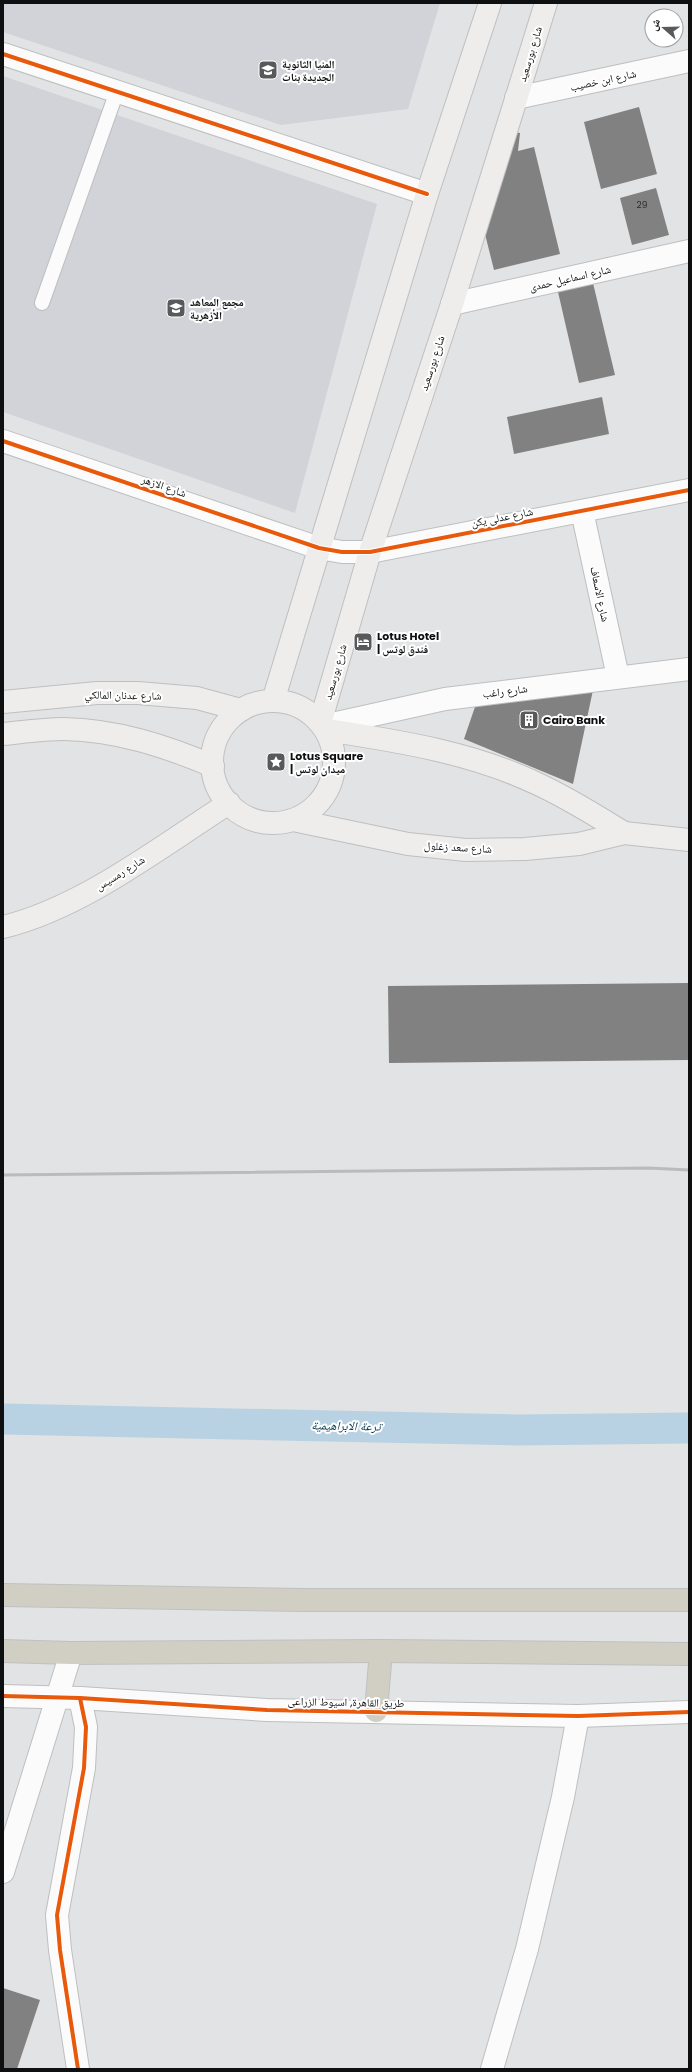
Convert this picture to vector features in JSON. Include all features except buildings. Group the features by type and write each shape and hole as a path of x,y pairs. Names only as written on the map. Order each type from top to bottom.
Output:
{"highway":[{"path":"3,1595 306,1600 689,1600"},
{"path":"3,1651 71,1653 381,1651 689,1654"},
{"path":"376,1711 381,1651"}],"main road":[{"path":"273,701 427,194 490,3"},
{"name":"شارع بورسعيد","path":"323,726 370,552 452,304 546,3"},
{"name":"شارع عدنان المالكي","path":"3,702 97,693 138,693 197,698 241,710"},
{"path":"273,701 291,704 307,711 323,726 332,747 334,765 331,783 322,799 309,811 294,820 279,823 252,819 239,812 220,792 215,780 213,766 214,750 220,734 229,721 241,710 257,703 273,701"},
{"name":"شارع سعد زغلول","path":"323,726 429,748 489,766 541,785 584,808 624,833"},
{"path":"3,734 64,729 102,732 141,739 178,751 213,766"},
{"name":"شارع رمسيس","path":"3,927 50,912 84,895 229,803"},
{"name":"شارع سعد زغلول","path":"294,820 408,844 466,850 525,849 579,844 624,833 689,840"}],"street":[{"path":"3,54 427,194"},
{"name":"شارع ابن خصيب","path":"516,98 689,61"},
{"name":"شارع اسماعيل حمدى","path":"452,304 689,251"},
{"name":"شارع الازهر","path":"3,441 319,548"},
{"name":"شارع عدلى يكن","path":"319,548 342,552 370,552 689,490"},
{"name":"شارع الاسعاف","path":"582,511 618,677"},
{"name":"شارع راغب","path":"323,726 445,699 689,669"},
{"path":"3,1872 71,1653"},
{"name":"طريق القاهرة, اسيوط الزراعى","path":"3,1696 57,1696 267,1710 578,1716 689,1712"},
{"path":"78,2069 60,1950 57,1916 84,1768 86,1727 80,1698"},
{"path":"492,2069 528,1949 563,1797 578,1716"}],"lane":[{"path":"42,302 117,91"}],"shaded area":[{"name":"المنيا الثانوية الجديدة بنات","path":"3,3 440,3 408,109 281,125 3,32"},
{"name":"مجمع المعاهد الأزهرية","path":"3,76 377,204 295,513 3,412"}],"waterway":[{"name":"ترعة الابراهيمية","path":"3,1419 517,1430 689,1428"}],"railway":[{"path":"3,1175 648,1168 689,1170"}],"cycle path":[{"path":"3,54 427,194"},
{"path":"3,441 319,548 342,552 370,552 689,490"},
{"path":"3,1696 80,1698 267,1710 578,1716 689,1712"},
{"path":"78,2069 60,1950 57,1915 84,1768 86,1727 80,1698"}],"place":[{"name":"المنيا الثانوية الجديدة بنات","path":"268,70"},
{"name":"مجمع المعاهد الأزهرية","path":"176,308"},
{"name":"Lotus Hotel | فندق لوتس","path":"363,642"},
{"name":"Cairo Bank","path":"529,720"},
{"name":"Lotus Square | ميدان لوتس","path":"276,762"}]}
